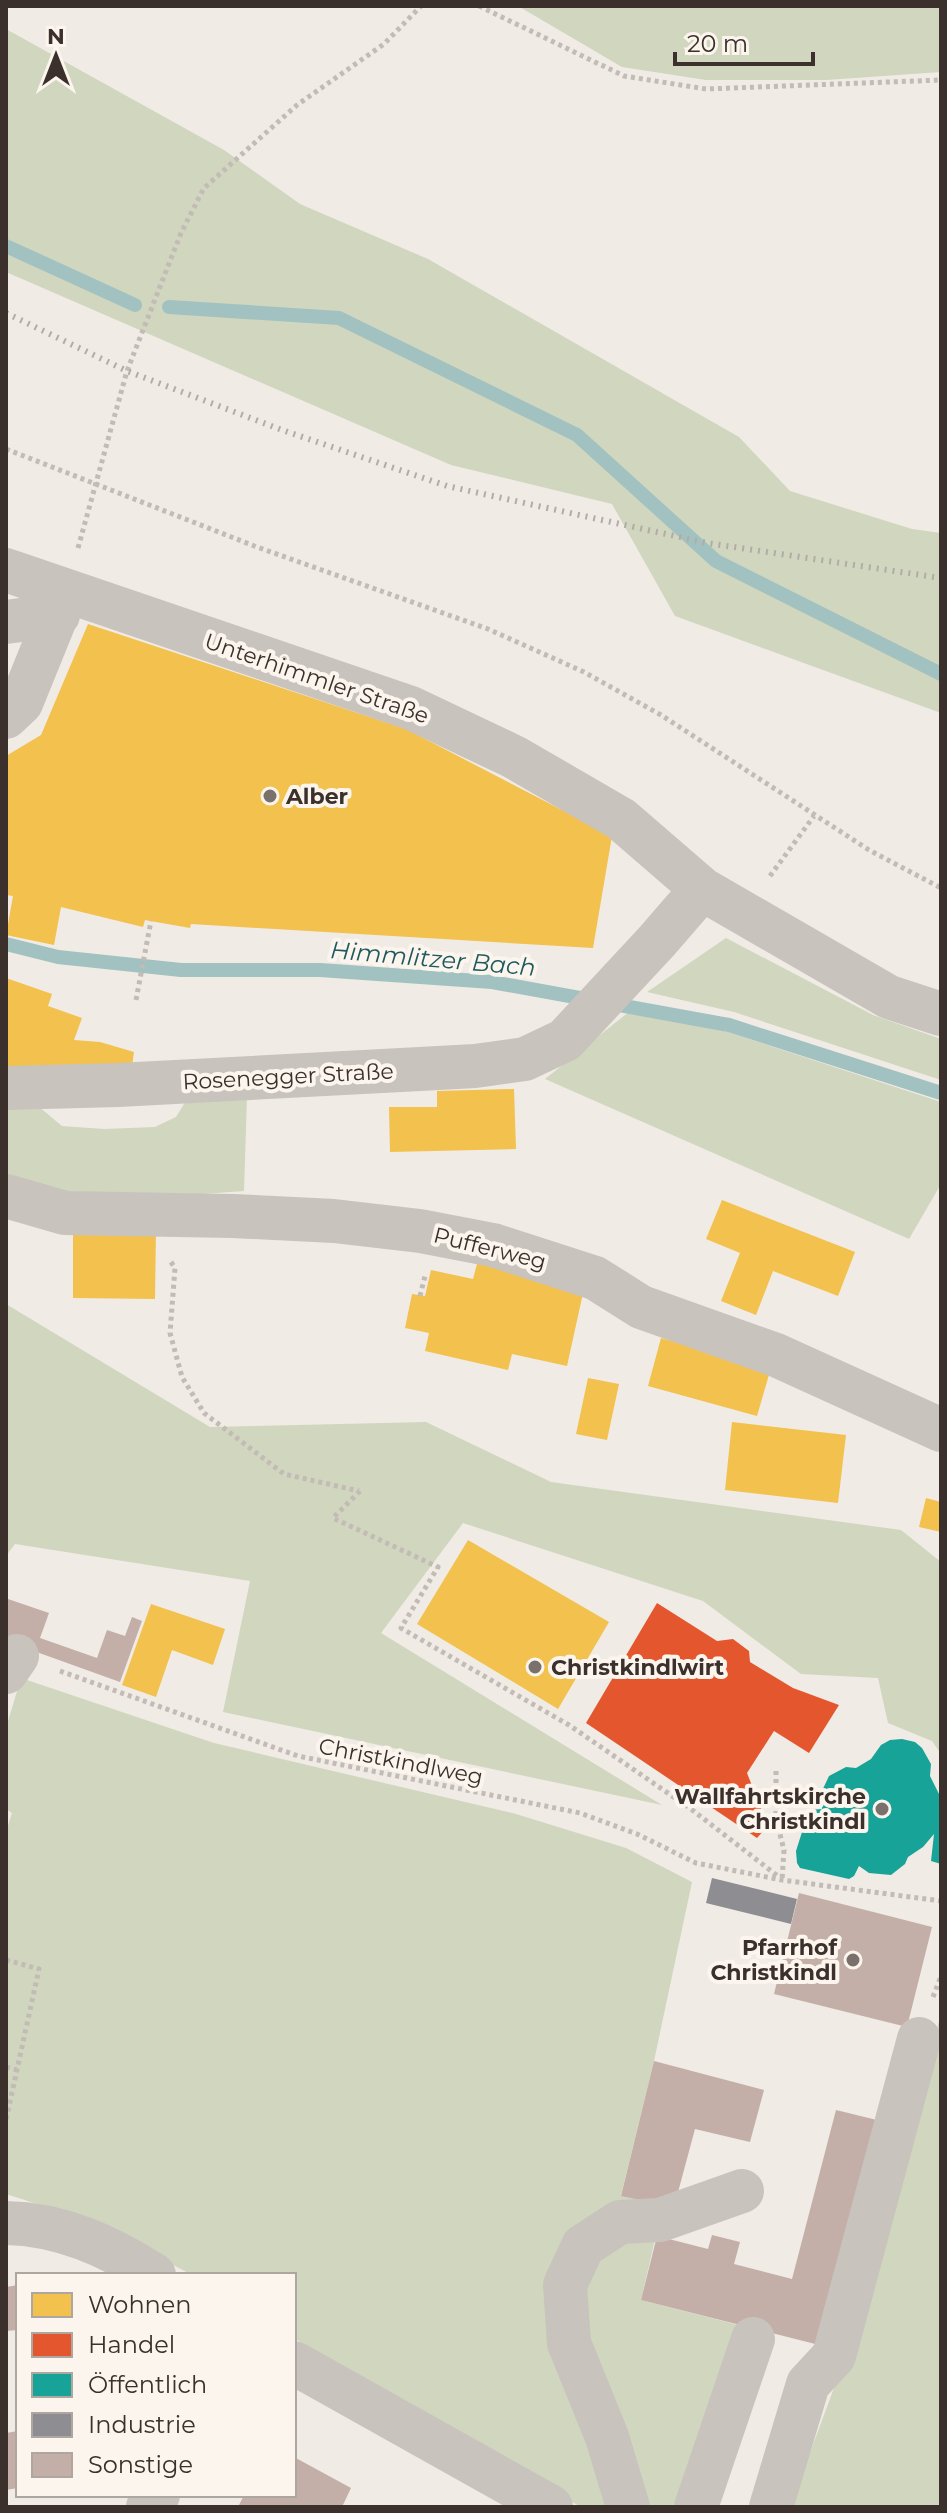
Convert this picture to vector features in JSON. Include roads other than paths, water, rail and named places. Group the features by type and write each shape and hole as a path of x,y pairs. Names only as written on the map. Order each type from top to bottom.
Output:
{"street":[{"name":"Unterhimmler Straße","path":"6,570 62,603 424,714 514,757 621,819 702,889 889,997 941,1014"},
{"path":"6,622 62,603"},
{"path":"6,717 21,703 62,603"},
{"name":"Rosenegger Straße","path":"6,1088 475,1066 525,1059 565,1040 702,889"},
{"name":"Pufferweg","path":"6,1196 65,1213 334,1221 420,1231 493,1245 595,1278 641,1307 776,1355 941,1430"},
{"path":"771,2507 808,2384 834,2356 919,2039"},
{"path":"628,2507 607,2437 569,2343 565,2285 583,2246 620,2222 660,2220 742,2191"},
{"path":"6,2223 73,2232 123,2255 151,2273"},
{"path":"696,2507 753,2339"},
{"path":"296,2364 551,2507"}],"waterway":[{"path":"6,246 135,305"},
{"path":"169,307 339,318 577,435 716,561 941,674"},
{"name":"Himmlitzer Bach","path":"6,944 58,957 181,970 320,970 492,982 729,1025 941,1093"}],"railway":[{"path":"6,313 127,371 282,430 447,486 707,543 941,578"}],"place":[{"name":"Alber","path":"270,796"},
{"name":"Christkindlwirt","path":"535,1667"},
{"name":"Wallfahrtskirche Christkindl","path":"882,1809"},
{"name":"Pfarrhof Christkindl","path":"853,1960"}]}
